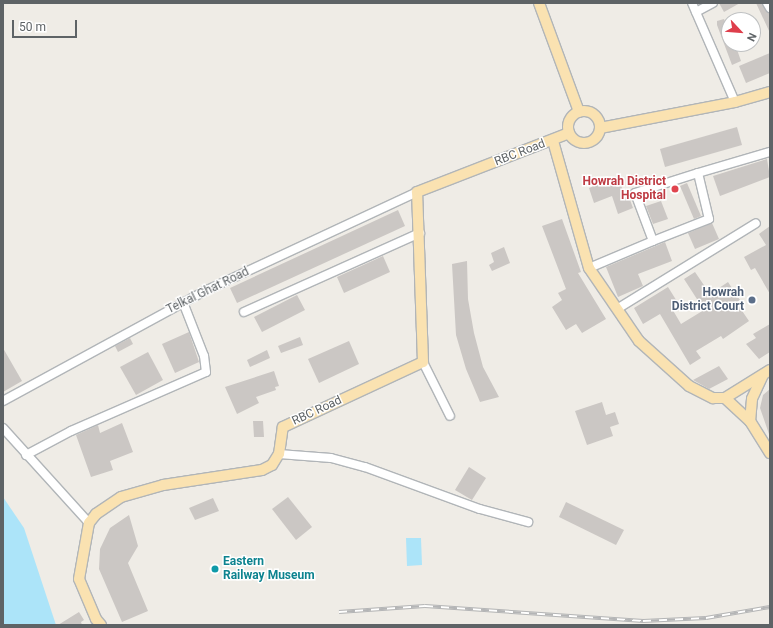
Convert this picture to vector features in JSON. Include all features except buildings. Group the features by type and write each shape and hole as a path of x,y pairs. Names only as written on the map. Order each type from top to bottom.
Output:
{"main road":[{"path":"539,3 579,112"},
{"path":"600,128 735,102 770,92"},
{"path":"579,112 594,114 600,128 596,138 587,143 576,141 570,134 570,118 579,112"},
{"name":"RBC Road","path":"418,192 570,134"},
{"path":"553,140 589,268 639,341 689,386 713,398 725,398 767,373"},
{"path":"418,192 423,362"},
{"name":"RBC Road","path":"279,454 283,427 423,362"},
{"path":"750,421 752,399 767,373"},
{"path":"725,398 750,421 770,453"},
{"path":"101,625 96,619 79,579 89,523 96,514 121,497 163,486 262,470 272,465 279,454"}],"street":[{"path":"692,3 735,102"},
{"path":"696,12 713,3"},
{"path":"767,3 770,8"},
{"path":"653,241 635,193 770,152"},
{"path":"589,268 708,219 698,173"},
{"name":"Telkal Ghat Road","path":"3,400 183,302 418,192"},
{"path":"617,309 756,223"},
{"path":"244,312 420,233"},
{"path":"26,455 71,431 206,372 206,361 183,302"},
{"path":"423,362 450,416"},
{"path":"3,428 89,523"},
{"path":"279,454 331,458 365,467 480,509 528,522"}],"water":[{"path":"3,497 24,528 56,625 3,625"},
{"path":"406,538 421,538 422,565 407,566"}],"railway":[{"path":"339,612 425,606 643,621 706,618 770,607"}],"place":[{"name":"Howrah District Hospital","path":"675,189"},
{"name":"Howrah District Court","path":"752,300"},
{"name":"Eastern Railway Museum","path":"215,569"}]}
